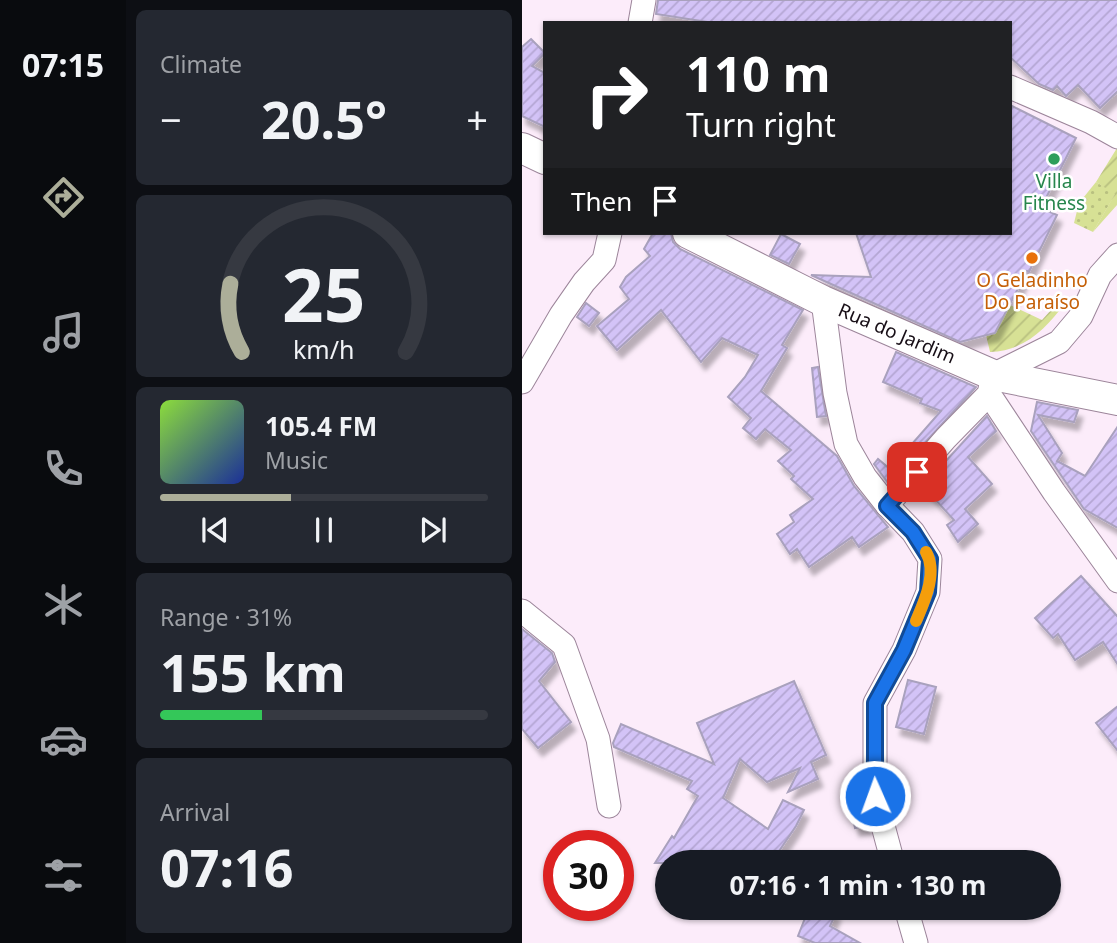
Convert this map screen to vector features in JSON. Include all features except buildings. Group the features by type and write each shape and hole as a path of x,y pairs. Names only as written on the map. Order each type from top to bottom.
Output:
{"main road":[{"path":"522,148 543,158"},
{"name":"Rua do Jardim","path":"692,235 991,384 1118,400"}],"street":[{"path":"640,21 644,0"},
{"path":"1012,88 1091,122 1118,137"},
{"path":"522,382 560,315 604,260 610,235"},
{"path":"887,506 991,384 1059,342 1081,316 1100,275 1118,255"},
{"path":"823,301 835,393 846,444 865,477 887,506 913,532 930,559 928,592 904,650 875,703 875,796 890,850"},
{"path":"991,384 1054,492 1118,582"},
{"path":"522,611 564,645 598,738 609,806"},
{"path":"909,920 916,943"}],"green space":[{"path":"1117,148 1117,205 1093,232 1115,194 1096,182"},
{"path":"1096,182 1116,193 1093,232 1074,223 1079,203"},
{"path":"1061,299 1065,303 1033,337 1013,348 990,352 986,335 995,333 1010,305 1042,320"}],"slow traffic":[{"path":"916,621 928,592 930,559 926,552"}],"place":[{"name":"Villa Fitness","path":"1054,159"},
{"name":"O Geladinho Do Paraíso","path":"1032,258"}],"route":[{"path":"875,796 875,703 904,650 928,592 930,559 913,532 887,506 917,472"}]}
